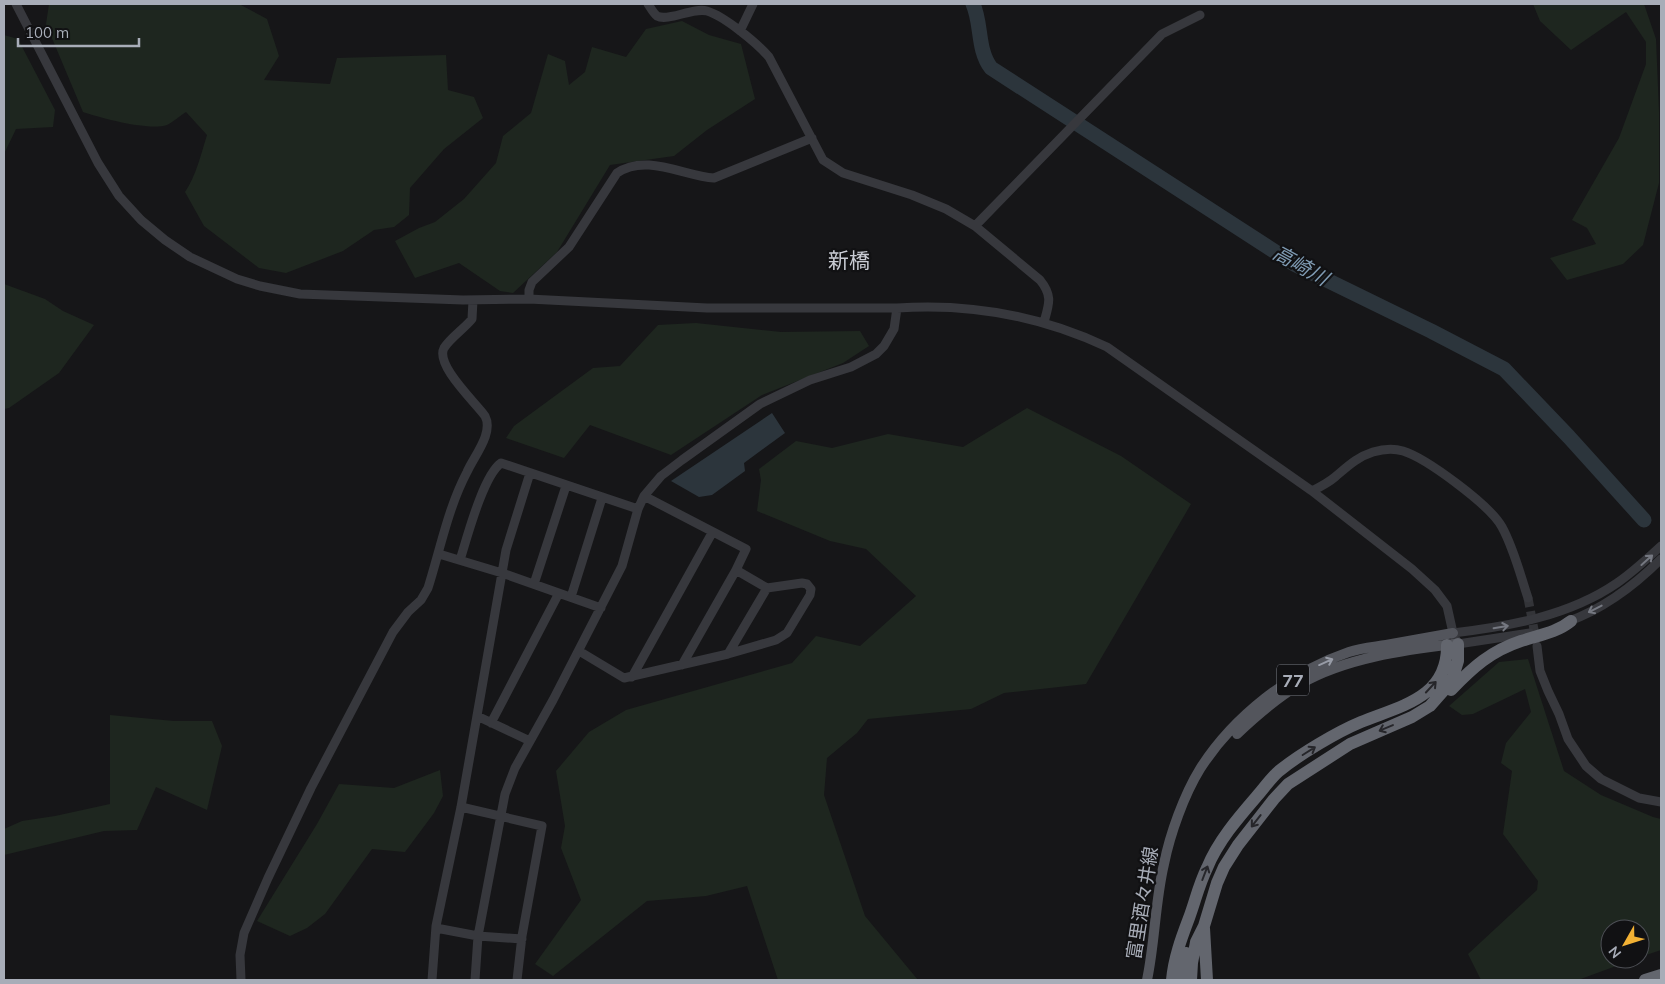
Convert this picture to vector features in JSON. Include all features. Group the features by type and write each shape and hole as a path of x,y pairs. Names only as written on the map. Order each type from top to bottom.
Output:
{"highway":[{"path":"1191,980 1196,942 1204,926 1224,868 1257,820 1288,784 1350,744 1412,717 1438,702 1467,673 1486,658 1506,647 1559,629 1571,621"},
{"path":"1430,706 1445,690 1453,677 1458,660 1453,641"},
{"path":"1172,980 1175,954 1206,868 1245,811 1279,771 1333,736 1361,722 1409,704 1422,696 1431,688 1444,669 1453,641"},
{"path":"1182,980 1188,943 1188,919"},
{"path":"1204,926 1206,980"},
{"path":"1645,980 1661,975"}],"main road":[{"name":"富里酒々井線","path":"1147,980 1163,866 1169,843 1184,804 1208,768 1232,739 1264,710 1301,684 1323,674 1364,660 1453,641"}],"street":[{"path":"16,4 98,163 119,196 141,220 165,240 190,257 237,279 300,294 529,300 708,308 957,307 1044,322 1082,335 1106,347 1312,492 1412,569 1435,590 1447,606 1453,641"},
{"path":"648,4 656,16 662,17 706,10 740,31 769,57 823,160 844,173 920,198 946,209 975,226 1040,280 1047,290 1049,303 1044,322"},
{"path":"740,31 752,4"},
{"path":"975,226 1162,34 1200,16"},
{"path":"529,300 529,290 532,282 570,247 617,173 626,167 660,165 699,177 714,178 812,138"},
{"path":"242,980 240,955 244,932 311,788 393,632 402,619 425,595 459,488 488,426 485,416 453,377 442,356 449,342 472,319 473,300"},
{"path":"475,980 478,936 505,794 530,741 622,566 638,509 644,496 661,476 760,404 810,380 851,367 876,354 884,346 894,329 897,308"},
{"path":"1312,492 1333,478 1354,460 1373,452 1392,449 1405,452 1430,466 1490,510 1502,526 1512,548 1528,598"},
{"path":"460,560 482,495 495,468 501,463 638,509"},
{"path":"432,980 436,928 461,807 506,550 530,473"},
{"path":"534,584 566,486"},
{"path":"644,496 746,549 682,665"},
{"path":"570,597 602,498"},
{"path":"632,676 712,533"},
{"path":"1453,641 1524,623 1579,604 1616,584 1661,546"},
{"path":"439,554 502,573 601,608"},
{"path":"1453,641 1524,634 1571,621 1613,599 1636,583 1661,559"},
{"path":"579,651 624,678 728,654 776,640 787,633 810,595 811,589 807,584 802,582 767,588 736,570"},
{"path":"728,654 767,588"},
{"path":"491,722 559,593"},
{"path":"1537,646 1540,671 1548,691 1568,739 1586,766 1601,778 1639,798 1661,802"},
{"path":"477,716 530,741"},
{"path":"461,807 542,826 522,939 517,980"},
{"path":"436,928 478,936 522,939"}],"shaded area":[{"path":"49,4 239,4 267,19 279,56 264,80 330,84 337,58 446,55 448,90 474,97 483,118 444,149 410,188 409,215 394,227 374,230 343,251 286,273 259,268 204,226 185,192 195,172 207,135 186,112 167,125 148,126 125,123 83,112 46,24"},
{"path":"1533,4 1644,4 1656,39 1659,183 1643,245 1623,264 1567,280 1550,258 1596,244 1587,228 1572,220 1619,138 1646,64 1646,42 1626,12 1571,50 1540,21"},
{"path":"682,21 709,35 741,44 755,99 707,130 674,156 610,165 557,252 513,293 500,291 459,263 415,278 395,241 435,222 464,199 496,163 503,136 531,113 548,54 565,61 569,85 585,72 592,47 626,57 646,29"},
{"path":"4,35 18,39 55,110 53,127 16,129 4,154"},
{"path":"4,284 45,299 63,311 94,325 59,373 9,408 4,409"},
{"path":"696,323 781,332 860,331 869,346 843,363 762,395 671,455 590,425 564,458 506,438 514,426 593,368 620,366 658,325"},
{"path":"1027,408 1121,456 1191,504 1086,684 1004,693 971,709 868,719 857,733 827,758 824,795 865,916 918,980 778,980 747,886 706,896 647,901 553,976 535,964 581,900 561,848 565,826 556,771 589,732 626,710 792,663 816,636 860,646 916,596 866,549 830,541 757,511 761,480 759,469 796,441 832,448 888,434 963,447"},
{"path":"772,413 785,433 744,463 745,471 712,495 699,497 671,481"},
{"path":"1528,659 1564,771 1601,795 1661,819 1661,950 1650,954 1650,919 1600,919 1600,969 1608,969 1578,980 1481,980 1468,954 1537,890 1538,881 1503,834 1512,771 1501,763 1506,743 1531,712 1525,689 1473,714 1462,715 1449,706 1499,662"},
{"path":"110,715 174,721 212,721 222,746 207,810 156,787 137,830 104,831 4,855 4,829 22,821 110,804"},
{"path":"440,770 443,796 434,813 405,852 372,849 325,914 307,928 290,936 257,921 317,824 339,784 394,788"}],"waterway":[{"name":"高崎川","path":"973,4 984,53 991,68 1294,264 1504,369 1644,520"}],"tunnel":[{"path":"1528,598 1536,640"}],"district":[{"name":"新橋","path":"849,260"}]}
